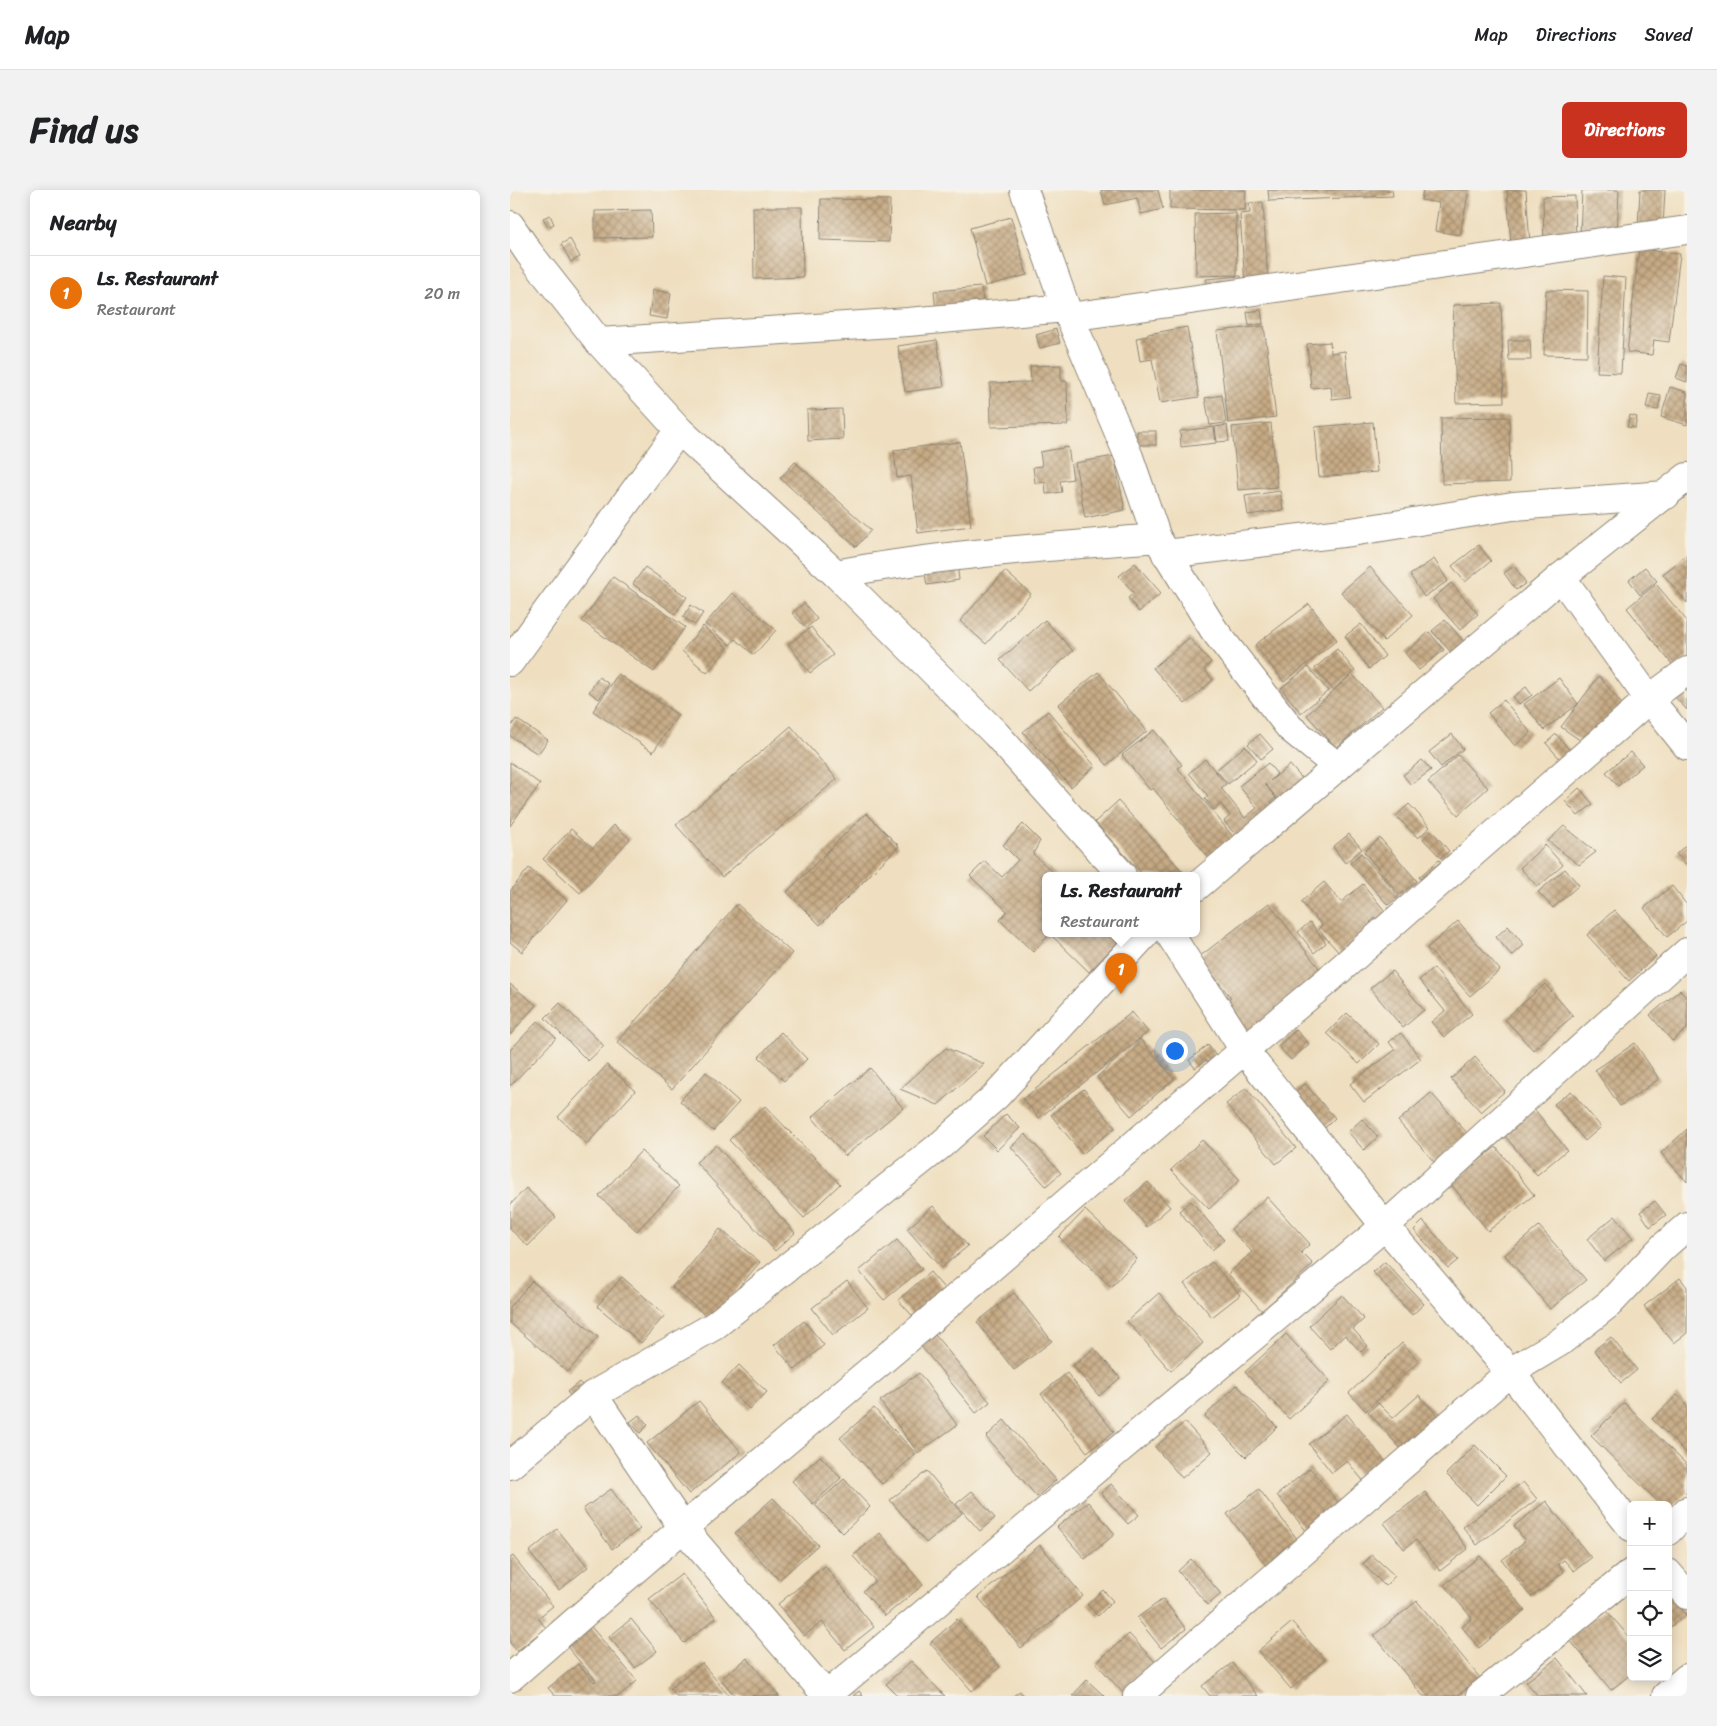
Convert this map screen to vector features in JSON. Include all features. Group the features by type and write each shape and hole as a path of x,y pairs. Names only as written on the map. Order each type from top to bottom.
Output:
{"street":[{"path":"1024,190 1068,312 1129,457 1161,546 1214,630 1290,728 1338,766"},
{"path":"510,224 528,253 599,342 679,430 836,574 996,734 1119,872"},
{"path":"599,342 1068,312 1687,230"},
{"path":"510,662 679,430"},
{"path":"1200,884 1561,577 1687,477"},
{"path":"836,574 894,563 979,553 1161,546 1351,532 1513,506 1666,495"},
{"path":"1561,577 1650,699 1687,746"},
{"path":"510,1678 683,1528 922,1327 1328,980 1650,699 1687,671"},
{"path":"510,1465 593,1395 714,1326 942,1144 997,1096 1142,937"},
{"path":"1172,937 1244,1050 1385,1226 1510,1372 1627,1522"},
{"path":"593,1395 683,1528 827,1696 1385,1226 1687,952"},
{"path":"1138,1696 1510,1372 1560,1342 1610,1302 1663,1247 1687,1226"},
{"path":"1672,1527 1687,1511"},
{"path":"1480,1696 1627,1575"},
{"path":"1672,1578 1687,1595"},
{"path":"1666,1696 1687,1678"}],"building":[{"path":"1101,190 1158,190 1163,209 1141,214 1137,198 1105,205"},
{"path":"1170,190 1246,190 1245,210 1170,209"},
{"path":"1268,190 1392,190 1393,196 1269,201"},
{"path":"1423,190 1469,190 1460,235 1435,231 1439,203 1421,200"},
{"path":"1507,190 1526,190 1531,257 1512,258"},
{"path":"1582,190 1619,190 1617,236 1580,234"},
{"path":"1640,190 1665,190 1662,246 1637,245"},
{"path":"1575,196 1576,246 1544,247 1543,197"},
{"path":"821,199 890,200 889,242 820,240"},
{"path":"1263,202 1268,283 1245,284 1240,214 1250,213 1249,203"},
{"path":"753,207 802,207 803,277 754,279"},
{"path":"651,210 652,237 595,238 595,211"},
{"path":"1236,213 1237,275 1196,276 1195,214"},
{"path":"550,215 554,224 548,227 543,218"},
{"path":"1011,217 1027,275 985,286 970,228"},
{"path":"570,239 580,257 571,262 561,244"},
{"path":"1639,249 1680,254 1669,342 1654,340 1652,355 1627,352"},
{"path":"1241,276 1243,294 1208,298 1206,279"},
{"path":"1603,276 1626,278 1621,373 1597,372"},
{"path":"981,287 984,308 936,312 934,291"},
{"path":"653,290 671,293 667,319 649,316"},
{"path":"1546,290 1588,291 1587,356 1544,355"},
{"path":"1501,303 1504,402 1456,403 1453,305"},
{"path":"1261,310 1263,324 1249,326 1247,312"},
{"path":"1264,326 1276,417 1228,423 1217,331"},
{"path":"1187,327 1199,397 1160,403 1152,359 1140,361 1136,338"},
{"path":"1056,329 1060,343 1040,348 1036,335"},
{"path":"937,340 944,387 905,392 898,346"},
{"path":"1508,340 1530,340 1531,360 1509,360"},
{"path":"1330,342 1331,353 1345,351 1350,397 1332,399 1331,386 1311,388 1307,344"},
{"path":"1681,364 1687,366 1687,382 1676,378"},
{"path":"1061,365 1061,381 1067,381 1068,425 991,427 990,383 1031,382 1030,366"},
{"path":"1670,387 1687,392 1687,425 1661,417"},
{"path":"1649,394 1661,396 1658,410 1646,408"},
{"path":"1222,395 1226,423 1210,425 1205,398"},
{"path":"842,409 843,439 808,441 807,410"},
{"path":"1630,415 1637,417 1635,428 1627,427"},
{"path":"1509,417 1510,482 1442,484 1441,418"},
{"path":"1373,422 1377,472 1319,477 1315,427"},
{"path":"1271,423 1277,487 1238,490 1232,427"},
{"path":"1227,425 1229,441 1217,442 1215,427"},
{"path":"1214,427 1216,443 1181,447 1180,431"},
{"path":"1137,431 1156,431 1156,445 1137,445"},
{"path":"960,442 971,526 918,533 911,476 897,478 894,450"},
{"path":"1068,447 1073,479 1060,481 1062,492 1046,494 1045,482 1035,483 1033,467 1042,466 1040,452"},
{"path":"1114,456 1125,510 1085,518 1075,463"},
{"path":"795,462 871,530 856,547 780,478"},
{"path":"1280,491 1283,510 1248,515 1245,496"},
{"path":"1479,545 1491,561 1465,582 1452,566"},
{"path":"1687,555 1687,603 1663,574"},
{"path":"1434,559 1448,581 1424,597 1410,575"},
{"path":"1135,563 1161,593 1139,612 1128,598 1134,593 1119,576"},
{"path":"957,564 959,580 927,585 924,569"},
{"path":"1514,566 1526,583 1516,590 1504,573"},
{"path":"645,567 687,597 675,614 633,584"},
{"path":"1370,567 1413,615 1384,641 1341,592"},
{"path":"1645,567 1657,581 1640,595 1629,580"},
{"path":"1005,571 1031,594 986,644 960,621"},
{"path":"613,577 685,627 654,672 582,621"},
{"path":"1451,583 1478,614 1460,630 1433,599"},
{"path":"1656,584 1687,621 1687,658 1675,668 1627,608"},
{"path":"732,593 776,630 754,655 735,639 730,645 705,624"},
{"path":"804,603 817,619 806,628 792,613"},
{"path":"1309,604 1337,640 1284,682 1255,645"},
{"path":"691,605 703,613 695,625 683,617"},
{"path":"1045,620 1073,651 1028,691 1000,660"},
{"path":"1445,620 1470,648 1457,659 1432,631"},
{"path":"1361,624 1385,656 1369,669 1345,636"},
{"path":"703,626 728,648 707,673 682,651"},
{"path":"811,627 833,655 810,673 788,644"},
{"path":"1429,632 1444,650 1419,670 1405,653"},
{"path":"1189,638 1211,662 1204,669 1213,680 1185,704 1153,668"},
{"path":"1337,649 1355,671 1333,690 1315,668"},
{"path":"1308,667 1328,691 1301,713 1281,688"},
{"path":"1098,672 1147,731 1107,765 1058,705"},
{"path":"618,674 678,715 653,752 593,711"},
{"path":"1352,674 1382,707 1336,748 1307,715"},
{"path":"1599,676 1625,708 1584,743 1561,727"},
{"path":"599,677 609,684 599,699 589,692"},
{"path":"1559,678 1578,704 1544,730 1524,704"},
{"path":"1687,678 1687,710 1671,693"},
{"path":"1526,687 1532,695 1519,704 1513,697"},
{"path":"1504,700 1531,733 1515,746 1488,713"},
{"path":"1048,711 1095,766 1071,787 1023,732"},
{"path":"516,719 548,740 538,754 510,736 510,728"},
{"path":"791,726 837,779 722,877 676,825"},
{"path":"1154,730 1182,765 1178,768 1238,843 1213,863 1153,788 1150,790 1122,755"},
{"path":"1260,734 1273,749 1261,759 1248,744"},
{"path":"1452,734 1463,749 1441,767 1429,752"},
{"path":"1556,734 1578,760 1568,768 1546,743"},
{"path":"1245,746 1257,760 1228,784 1216,770"},
{"path":"1631,752 1643,765 1618,786 1606,772"},
{"path":"1458,755 1488,788 1458,815 1428,782"},
{"path":"1205,759 1226,784 1221,788 1245,818 1257,808 1239,786 1268,763 1277,774 1270,781 1290,765 1305,782 1280,802 1265,784 1276,798 1271,802 1279,812 1241,842 1224,821 1230,816 1221,804 1214,810 1205,799 1208,796 1189,773"},
{"path":"1422,760 1431,770 1411,785 1403,775"},
{"path":"510,762 540,784 510,826"},
{"path":"1579,788 1593,804 1578,816 1565,801"},
{"path":"1118,801 1183,872 1140,872 1095,822"},
{"path":"1409,804 1430,827 1418,838 1396,816"},
{"path":"866,813 899,846 820,925 787,892"},
{"path":"1023,824 1040,841 1033,854 1053,872 1042,872 1042,937 1047,937 1033,952 1000,920 1007,911 970,876 985,861 1002,877 1018,860 1003,845"},
{"path":"614,825 630,839 580,893 543,859 571,829 593,848"},
{"path":"1564,826 1596,852 1579,865 1548,841"},
{"path":"1432,831 1449,851 1441,858 1423,839"},
{"path":"1349,834 1362,849 1345,863 1333,847"},
{"path":"1380,838 1417,881 1400,895 1364,852"},
{"path":"1687,844 1687,865 1676,854"},
{"path":"1545,845 1563,865 1538,887 1520,868"},
{"path":"1361,853 1399,896 1388,905 1350,863"},
{"path":"1439,860 1451,872 1430,890 1419,877"},
{"path":"529,868 567,900 522,952 510,942 510,891"},
{"path":"1565,869 1579,885 1553,908 1538,892"},
{"path":"1324,882 1341,902 1363,884 1393,921 1384,928 1375,918 1370,922 1375,927 1342,956 1318,929 1322,925 1301,902"},
{"path":"1672,886 1687,905 1687,921 1667,937 1644,908"},
{"path":"1269,903 1325,976 1243,1039 1219,1008 1231,998 1199,957"},
{"path":"737,904 792,953 672,1089 617,1042"},
{"path":"1614,910 1656,956 1629,981 1587,935"},
{"path":"1458,921 1500,970 1470,996 1427,948"},
{"path":"1310,922 1326,943 1314,953 1298,932"},
{"path":"1508,926 1524,945 1512,956 1496,937"},
{"path":"1053,937 1121,937 1089,972"},
{"path":"1434,968 1472,1014 1444,1037 1431,1022 1445,1011 1419,980"},
{"path":"1392,971 1424,1010 1403,1028 1370,988"},
{"path":"510,984 536,1005 510,1035"},
{"path":"1545,984 1573,1016 1533,1050 1505,1019"},
{"path":"1680,990 1687,999 1687,1029 1672,1041 1650,1015"},
{"path":"560,1003 604,1046 588,1061 545,1018"},
{"path":"1132,1012 1148,1032 1039,1118 1023,1099"},
{"path":"1347,1013 1379,1044 1359,1064 1327,1033"},
{"path":"538,1021 556,1038 510,1086 510,1050"},
{"path":"1296,1030 1309,1044 1291,1060 1278,1046"},
{"path":"781,1032 807,1059 784,1081 759,1057"},
{"path":"1401,1033 1421,1059 1364,1102 1350,1084 1395,1050 1389,1042"},
{"path":"1140,1039 1174,1079 1131,1116 1097,1077"},
{"path":"1635,1043 1659,1079 1620,1106 1595,1070"},
{"path":"1208,1045 1218,1059 1210,1065 1206,1060 1195,1068 1189,1060"},
{"path":"946,1048 984,1064 938,1105 900,1089"},
{"path":"1475,1057 1505,1091 1481,1112 1451,1079"},
{"path":"607,1065 635,1091 587,1144 558,1117"},
{"path":"870,1068 903,1108 845,1156 812,1117"},
{"path":"706,1072 739,1102 713,1131 680,1101"},
{"path":"1305,1084 1335,1118 1324,1129 1293,1094"},
{"path":"1246,1088 1296,1148 1276,1164 1226,1104"},
{"path":"1084,1089 1115,1128 1082,1154 1051,1115"},
{"path":"1571,1091 1601,1127 1585,1141 1554,1104"},
{"path":"1431,1093 1468,1134 1435,1163 1398,1121"},
{"path":"1531,1105 1567,1150 1537,1175 1500,1130"},
{"path":"765,1106 840,1184 804,1218 729,1140"},
{"path":"1006,1114 1020,1128 997,1150 983,1136"},
{"path":"1362,1119 1378,1137 1364,1150 1348,1132"},
{"path":"1687,1129 1687,1182 1661,1153"},
{"path":"1025,1134 1061,1173 1046,1186 1011,1147"},
{"path":"1202,1140 1240,1180 1209,1209 1171,1170"},
{"path":"716,1145 795,1233 775,1251 696,1162"},
{"path":"1496,1147 1534,1195 1488,1231 1450,1183"},
{"path":"641,1151 679,1186 637,1231 599,1196"},
{"path":"1148,1182 1170,1207 1147,1227 1125,1201"},
{"path":"526,1188 556,1217 528,1246 510,1229 510,1205"},
{"path":"1267,1197 1310,1244 1301,1252 1313,1264 1262,1311 1228,1274 1252,1252 1231,1229"},
{"path":"1191,1201 1224,1240 1212,1250 1179,1211"},
{"path":"1655,1201 1666,1215 1650,1227 1640,1212"},
{"path":"933,1206 968,1246 941,1268 907,1229"},
{"path":"1085,1210 1137,1259 1111,1287 1059,1237"},
{"path":"1615,1216 1633,1238 1604,1261 1587,1239"},
{"path":"1423,1221 1458,1260 1448,1268 1414,1230"},
{"path":"1539,1226 1586,1280 1550,1309 1505,1255"},
{"path":"720,1229 760,1262 711,1320 672,1287"},
{"path":"897,1240 922,1269 884,1300 859,1271"},
{"path":"1212,1262 1240,1295 1212,1317 1184,1284"},
{"path":"1385,1262 1424,1304 1412,1315 1373,1272"},
{"path":"930,1272 950,1295 919,1323 898,1300"},
{"path":"622,1277 665,1315 641,1343 597,1306"},
{"path":"1680,1278 1687,1287 1687,1333 1674,1343 1644,1306"},
{"path":"532,1281 598,1337 568,1372 510,1323 510,1307"},
{"path":"847,1281 868,1308 833,1335 812,1308"},
{"path":"1014,1293 1052,1341 1014,1370 977,1322"},
{"path":"1159,1293 1203,1343 1171,1371 1127,1321"},
{"path":"1342,1295 1364,1319 1353,1329 1368,1346 1361,1352 1345,1335 1330,1349 1309,1326"},
{"path":"804,1321 824,1345 795,1370 774,1345"},
{"path":"1286,1334 1330,1381 1289,1419 1245,1372"},
{"path":"935,1335 990,1402 976,1413 921,1346"},
{"path":"1611,1337 1637,1370 1621,1383 1594,1350"},
{"path":"1402,1343 1419,1361 1366,1411 1349,1393"},
{"path":"1094,1348 1120,1378 1099,1396 1073,1366"},
{"path":"739,1365 767,1392 749,1409 722,1383"},
{"path":"919,1373 957,1425 918,1453 880,1401"},
{"path":"1067,1373 1114,1432 1087,1452 1041,1394"},
{"path":"579,1382 590,1393 578,1404 567,1392"},
{"path":"1237,1385 1277,1427 1246,1457 1205,1416"},
{"path":"1419,1395 1447,1426 1410,1459 1368,1412 1378,1403 1393,1418"},
{"path":"1677,1395 1687,1405 1687,1454 1652,1419"},
{"path":"699,1401 741,1452 689,1494 647,1443"},
{"path":"1624,1403 1687,1465 1687,1492 1672,1507 1672,1501 1657,1501 1591,1436"},
{"path":"874,1408 916,1454 882,1484 840,1438"},
{"path":"1347,1414 1393,1471 1370,1489 1347,1461 1332,1473 1309,1444"},
{"path":"639,1415 648,1425 640,1433 630,1422"},
{"path":"1004,1420 1056,1480 1037,1497 986,1437"},
{"path":"1185,1422 1212,1452 1182,1478 1155,1447"},
{"path":"1475,1445 1506,1476 1477,1505 1446,1474"},
{"path":"820,1456 841,1478 813,1504 792,1481"},
{"path":"1310,1468 1345,1511 1312,1538 1277,1495"},
{"path":"927,1471 962,1513 926,1543 890,1500"},
{"path":"844,1479 870,1507 843,1533 815,1505"},
{"path":"1523,1482 1537,1499 1477,1545 1463,1527"},
{"path":"1111,1484 1139,1515 1128,1524 1101,1493"},
{"path":"611,1489 640,1529 612,1549 583,1509"},
{"path":"1259,1489 1304,1548 1271,1572 1227,1514"},
{"path":"972,1491 995,1518 980,1531 956,1504"},
{"path":"1425,1492 1468,1549 1440,1571 1416,1540 1404,1549 1384,1523"},
{"path":"773,1498 818,1545 779,1580 735,1533"},
{"path":"1546,1501 1591,1558 1574,1571 1564,1560 1558,1564 1564,1572 1531,1597 1502,1560 1525,1541 1514,1526"},
{"path":"1088,1502 1115,1534 1085,1559 1057,1527"},
{"path":"557,1529 588,1567 559,1590 529,1552"},
{"path":"880,1533 923,1585 885,1616 863,1591 875,1581 853,1556"},
{"path":"1040,1545 1083,1596 1021,1648 978,1597"},
{"path":"1372,1555 1395,1576 1385,1586 1363,1564"},
{"path":"513,1556 553,1606 538,1618 546,1628 517,1651 510,1643 510,1558"},
{"path":"1480,1556 1525,1610 1479,1648 1462,1627 1472,1618 1444,1585"},
{"path":"1191,1559 1221,1594 1208,1605 1178,1571"},
{"path":"825,1566 874,1627 845,1650 822,1622 804,1636 778,1604"},
{"path":"682,1574 716,1618 684,1643 649,1599"},
{"path":"1103,1590 1113,1601 1098,1616 1087,1605"},
{"path":"1672,1596 1686,1615 1672,1626"},
{"path":"1163,1599 1186,1629 1161,1648 1137,1618"},
{"path":"1417,1601 1480,1678 1457,1696 1423,1696 1374,1635"},
{"path":"1605,1609 1627,1634 1627,1677 1611,1690 1569,1639"},
{"path":"631,1619 657,1651 635,1668 609,1637"},
{"path":"957,1619 1000,1667 972,1691 930,1643"},
{"path":"1292,1622 1325,1660 1291,1689 1258,1651"},
{"path":"588,1623 637,1681 619,1696 555,1696 548,1688 578,1664 594,1682 596,1681 564,1643"},
{"path":"1129,1634 1156,1663 1123,1693 1096,1663"},
{"path":"747,1658 779,1696 735,1696 721,1679"},
{"path":"1557,1658 1587,1696 1538,1696 1526,1682"},
{"path":"911,1661 945,1696 898,1696 886,1684"},
{"path":"702,1663 729,1696 676,1696 670,1688"},
{"path":"1232,1663 1258,1696 1210,1696 1202,1686"},
{"path":"1087,1680 1104,1696 1072,1696"},
{"path":"859,1691 863,1696 853,1696"},
{"path":"1020,1691 1024,1696 1013,1696"}],"place":[{"name":"Ls. Restaurant","path":"1121,994"}]}
